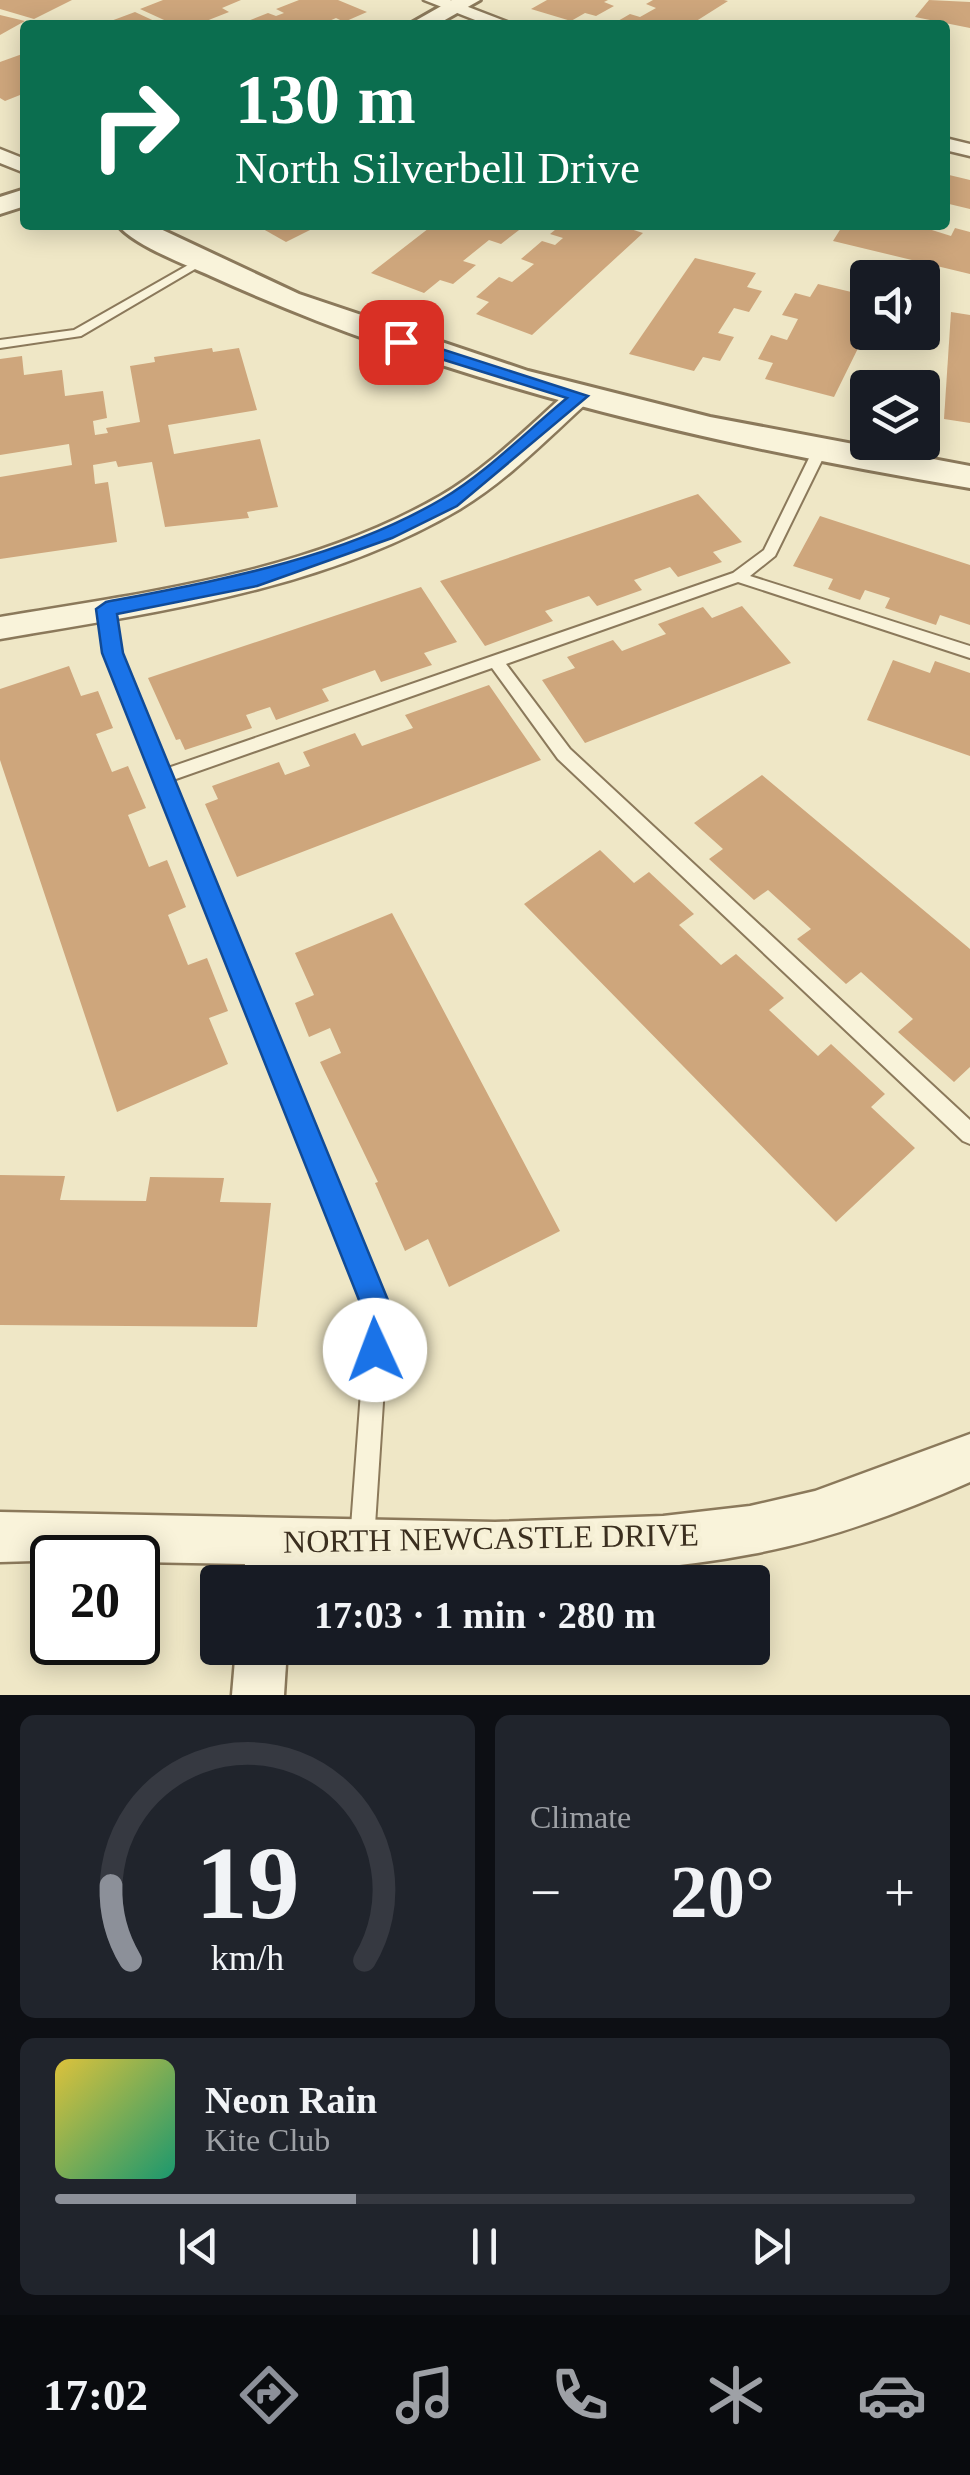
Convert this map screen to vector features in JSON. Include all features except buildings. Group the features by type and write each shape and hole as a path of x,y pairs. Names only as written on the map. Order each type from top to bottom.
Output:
{"street":[{"path":"427,20 452,2 494,20"},
{"path":"141,230 201,262 376,333 580,396 819,452 970,477"},
{"path":"0,628 257,580 386,534 450,502 580,396"},
{"name":"NORTH NEWCASTLE DRIVE","path":"0,1537 270,1562 361,1546 571,1544 720,1534 855,1502 970,1458"},
{"path":"258,1695 261,1665"}],"lane":[{"path":"0,344 77,333 201,262"},
{"path":"162,777 738,577 770,553 819,452"},
{"path":"738,577 970,652"},
{"path":"106,609 112,653 378,1310 361,1546"},
{"path":"494,662 564,754 970,1134"}],"route":[{"path":"375,1350 378,1310 112,653 106,609 257,580 386,534 450,502 580,396 401,342"}]}
